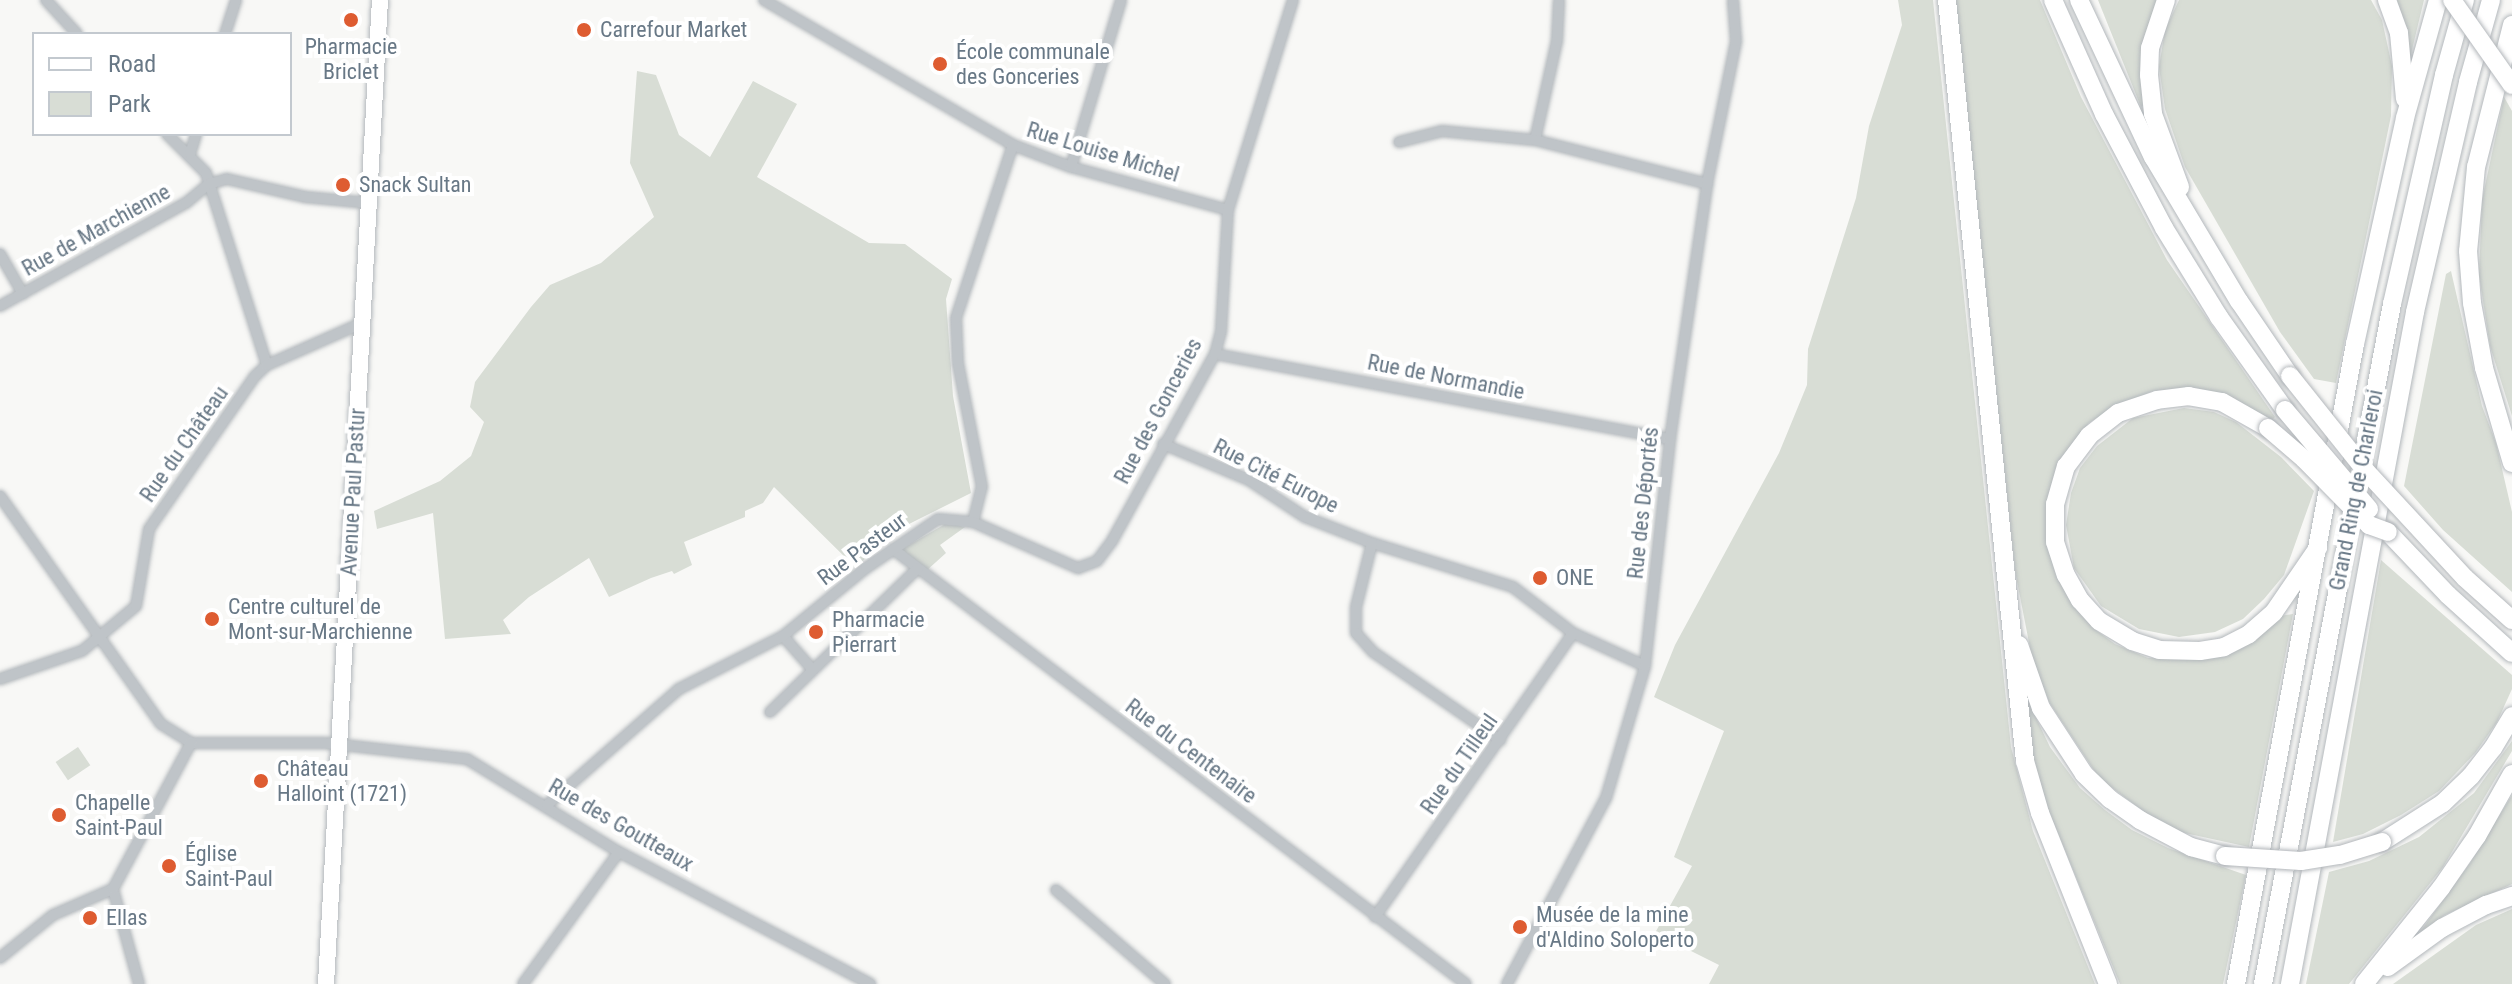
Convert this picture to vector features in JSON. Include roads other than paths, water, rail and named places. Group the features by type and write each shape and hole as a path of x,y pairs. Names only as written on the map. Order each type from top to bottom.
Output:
{"highway":[{"path":"1947,0 2025,761 2040,813 2108,984"},
{"path":"2053,0 2104,114 2164,228 2237,344 2285,410 2388,532 2448,595 2512,653"},
{"path":"2079,0 2153,157 2185,205 2239,301 2290,376 2365,470 2465,578 2512,620"},
{"path":"2166,0 2150,48 2149,75 2153,114 2185,205"},
{"path":"2387,0 2399,33 2405,118"},
{"path":"2236,984 2320,546 2355,344 2405,118 2438,0"},
{"path":"2452,0 2512,85"},
{"name":"Grand Ring de Charleroi","path":"2263,984 2392,304 2465,0"},
{"name":"Grand Ring de Charleroi","path":"2290,984 2415,312 2468,82 2491,0"},
{"path":"2512,25 2476,167 2468,251 2472,303 2484,368 2512,463"},
{"path":"2320,546 2274,612 2249,634 2224,647 2200,651 2159,650 2132,641 2099,621 2080,600 2066,575 2055,542 2055,504 2066,466 2089,436 2118,413 2157,400 2189,396 2222,402 2268,428 2304,459 2369,525 2388,532"},
{"path":"2007,608 2041,708 2084,774 2110,799 2152,827 2191,847 2225,856 2301,861 2340,855 2382,842 2413,824 2452,794 2493,748 2512,716"},
{"path":"2366,984 2450,875 2512,774"},
{"path":"2366,984 2442,928 2486,905 2512,896"}],"main road":[{"name":"Avenue Paul Pastur","path":"326,984 380,0"}],"street":[{"path":"46,0 75,32"},
{"path":"226,32 236,0"},
{"name":"Rue Louise Michel","path":"764,0 1013,145 1071,167 1228,210"},
{"path":"1071,167 1121,0"},
{"name":"Rue des Gonceries","path":"973,522 1078,568 1097,561 1112,541 1215,354 1221,331 1228,210 1293,0"},
{"path":"1535,140 1557,41 1559,0"},
{"name":"Rue des Déportés","path":"1507,984 1606,798 1645,666 1670,439 1707,184 1736,41 1733,0"},
{"path":"1399,142 1442,131 1535,140 1707,184"},
{"path":"169,136 206,173 267,365 362,323"},
{"path":"190,154 195,136"},
{"path":"973,522 982,487 958,364 956,318 1013,145"},
{"path":"209,184 227,179 305,197 369,203"},
{"name":"Rue de Marchienne","path":"0,306 186,203 209,184"},
{"path":"0,254 23,294"},
{"name":"Rue de Normandie","path":"1215,354 1670,439"},
{"name":"Rue du Château","path":"0,679 82,651 136,606 149,529 267,365"},
{"name":"Rue Cité Europe","path":"1163,444 1249,480 1305,517 1372,543 1513,587 1573,633 1645,666"},
{"path":"0,496 98,639 161,724 191,743 113,889 53,915 0,958"},
{"name":"Rue Pasteur","path":"547,805 679,689 783,636 893,549 938,519 973,522"},
{"path":"1372,543 1356,607 1356,633 1373,652 1500,740"},
{"name":"Rue du Centenaire","path":"893,549 1466,984"},
{"path":"770,712 918,568"},
{"name":"Rue du Tilleul","path":"1375,917 1573,633"},
{"path":"783,636 812,669"},
{"name":"Rue des Goutteaux","path":"191,743 339,746 467,759 547,805 619,852 870,984"},
{"path":"523,984 619,852"},
{"path":"113,889 139,984"},
{"path":"1056,890 1165,984"}],"place":[{"name":"Pharmacie Briclet","path":"351,20"},
{"name":"Carrefour Market","path":"584,30"},
{"name":"École communale des Gonceries","path":"940,64"},
{"name":"Snack Sultan","path":"343,185"},
{"name":"ONE","path":"1540,578"},
{"name":"Centre culturel de Mont-sur-Marchienne","path":"212,619"},
{"name":"Pharmacie Pierrart","path":"816,632"},
{"name":"Château Halloint (1721)","path":"261,781"},
{"name":"Chapelle Saint-Paul","path":"59,815"},
{"name":"Église Saint-Paul","path":"169,866"},
{"name":"Ellas","path":"90,918"},
{"name":"Musée de la mine d'Aldino Soloperto","path":"1520,927"}]}
